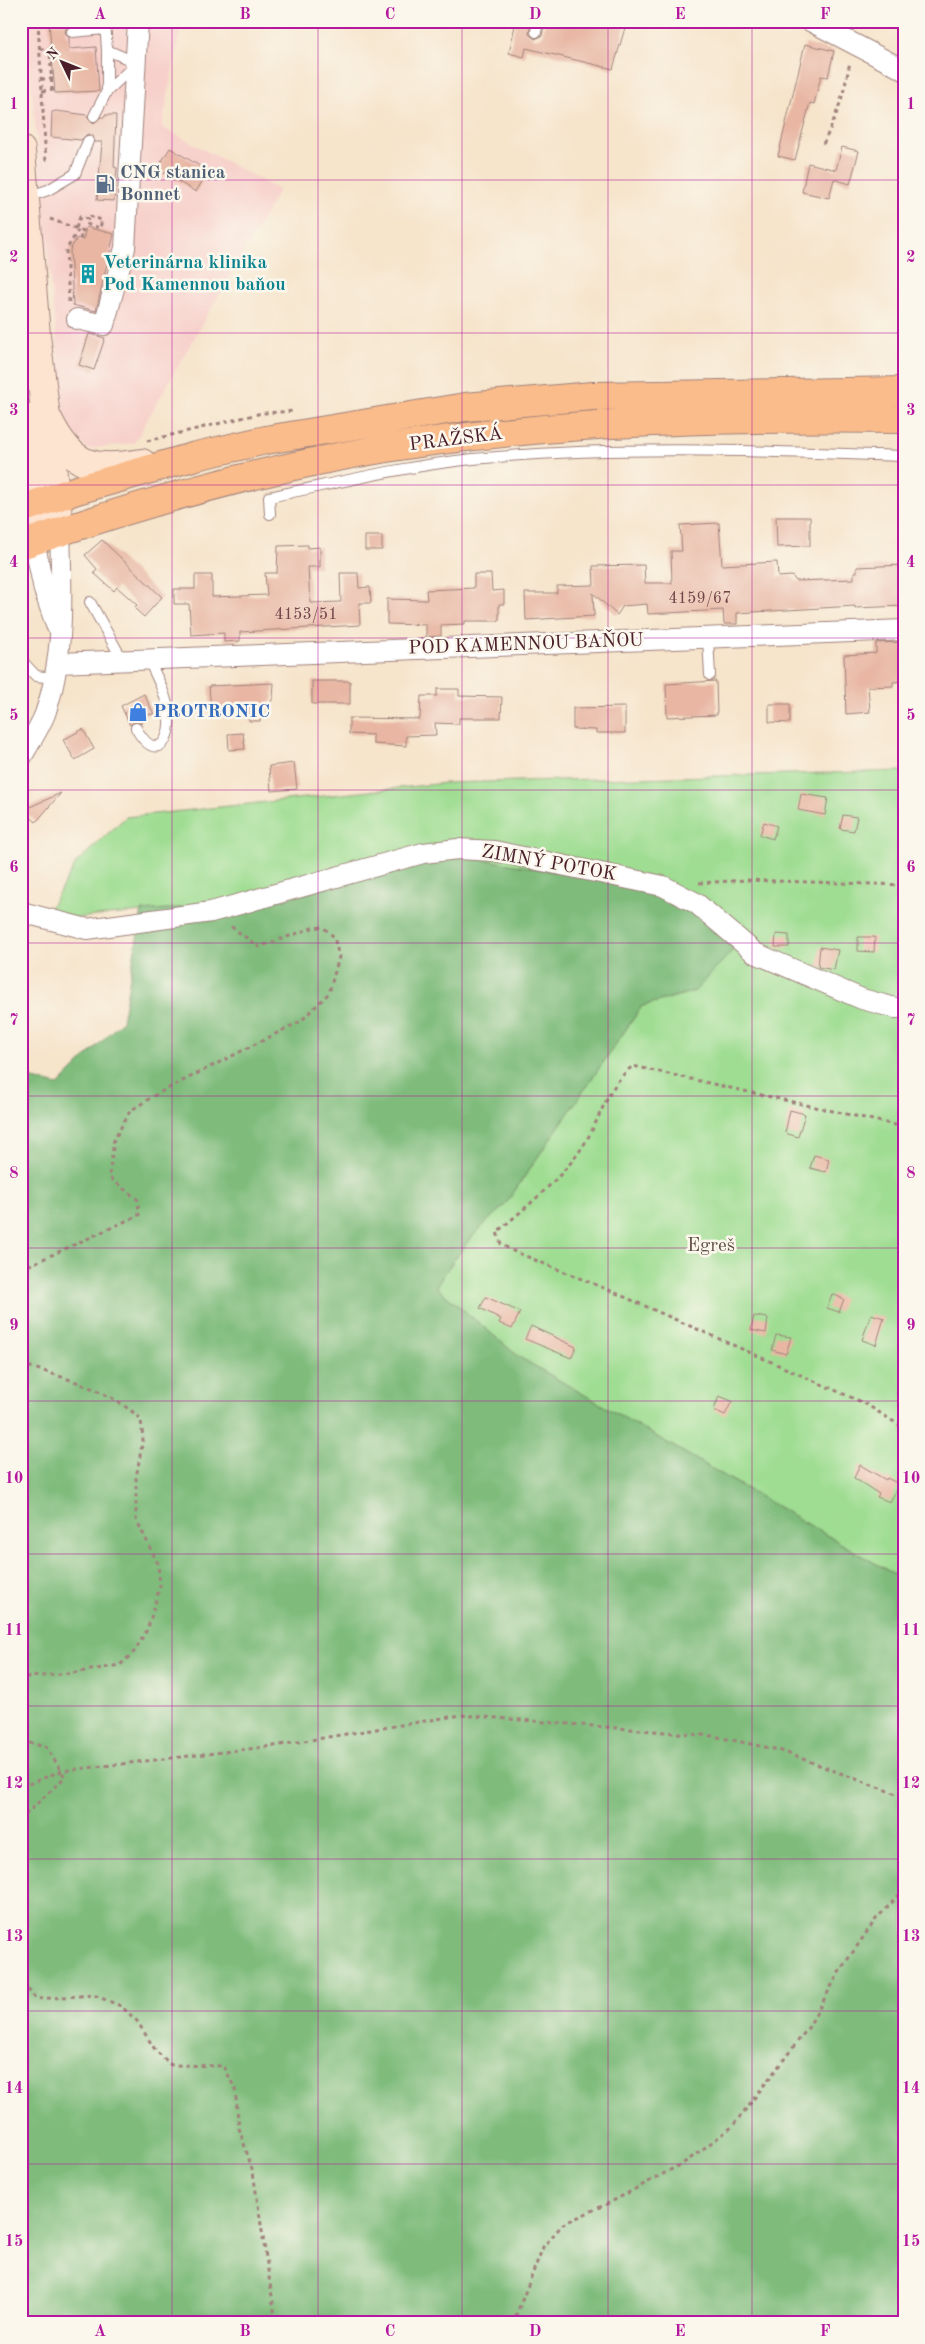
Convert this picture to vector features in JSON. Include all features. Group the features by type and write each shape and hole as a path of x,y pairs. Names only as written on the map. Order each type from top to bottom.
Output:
{"main road":[{"name":"PRAŽSKÁ","path":"32,496 266,440 465,407 593,396 904,391"},
{"name":"PRAŽSKÁ","path":"38,539 154,503 313,462 426,442 529,430 654,422 817,418 904,419"}],"street":[{"path":"75,311 104,325 125,248 138,21"},
{"path":"810,21 904,70"},
{"path":"21,150 23,198 36,335 47,415 56,435 67,449 79,459 92,465 108,468 196,456"},
{"path":"36,335 32,496 44,590 59,634"},
{"path":"32,496 47,415"},
{"path":"21,758 44,715 56,670 59,634 62,588 38,539"},
{"path":"21,566 32,572 44,590"},
{"name":"POD KAMENNOU BAŇOU","path":"56,670 148,659 904,630"},
{"name":"ZIMNÝ POTOK","path":"21,912 86,929 211,912 423,853 458,849 494,851 663,886 696,903 755,953 862,999 895,1008 904,1008"}],"lane":[{"path":"536,32 538,21"},
{"path":"72,32 105,25 107,91"},
{"path":"94,116 107,91 137,63 107,50"},
{"path":"23,198 48,190 75,174 88,141"},
{"path":"270,514 269,498 389,472 472,460 562,452 708,449 904,456"},
{"path":"90,602 123,661"},
{"path":"708,638 710,675"},
{"path":"136,728 145,743 152,747 162,745 168,739 170,727 168,709 148,659"},
{"name":"POD KAMENNOU BAŇOU","path":"21,660 36,676 56,670"}],"path":[{"path":"823,144 835,121 845,90 852,43"},
{"path":"40,49 50,48 53,79 53,90 42,91"},
{"path":"41,79 53,79"},
{"path":"75,311 69,303 66,250 80,229 86,224 88,216 102,220 100,228 86,224"},
{"path":"80,239 80,217 88,219"},
{"path":"50,220 80,229"},
{"path":"699,883 744,880 904,885"},
{"path":"21,1269 139,1214 138,1200 109,1177 114,1140 130,1111 155,1095 301,1021 329,993 339,958 334,937 323,927 312,928 259,947 211,912"},
{"path":"904,1127 633,1066 620,1076 581,1149 542,1193 497,1232 502,1244 513,1251 611,1291 864,1403 904,1428"},
{"path":"21,1364 96,1389 125,1405 141,1419 143,1440 136,1478 136,1519 158,1564 160,1586 148,1628 134,1652 120,1665 79,1672 21,1678"},
{"path":"21,1787 61,1771 274,1746 461,1715 713,1736 779,1750 904,1797"},
{"path":"21,1741 46,1748 65,1778 21,1819"},
{"path":"510,2323 515,2318 543,2247 563,2224 611,2202 687,2161 732,2127 808,2028 841,1969 876,1919 904,1890"},
{"path":"21,1975 23,1982 35,1999 94,1996 121,2006 137,2021 156,2051 171,2065 224,2066 235,2089 239,2128 252,2172 276,2323"}],"shaded area":[{"path":"25,21 182,21 162,127 279,190 134,443 87,449 68,428 63,408"}],"green space":[{"name":"Egreš","path":"904,771 904,1580 519,1357 436,1287 467,1244 504,1206 642,1006 695,991 286,899 42,921 77,862 126,817 446,783"},
{"path":"444,853 669,891 742,940 695,991 642,1006 504,1206 467,1244 436,1287 519,1357 904,1580 904,2323 21,2323 21,1076 58,1085 122,1021 142,911 286,899"}],"building":[{"path":"516,21 531,21 529,34 535,39 542,36 545,21 577,21 597,27 599,21 627,21 613,69 526,48 524,57 509,53"},
{"path":"68,23 65,32 69,38 69,49 96,47 99,91 55,93 49,24"},
{"path":"805,44 834,51 828,77 821,76 814,104 810,103 795,160 778,156"},
{"path":"52,112 87,115 89,120 94,123 101,117 105,117 105,115 116,115 114,167 117,168 114,201 97,200 102,142 95,142 93,136 87,134 81,140 51,137"},
{"path":"842,147 859,151 850,184 834,179 829,198 802,192 808,163 836,170"},
{"path":"170,148 208,171 196,192 157,169"},
{"name":"Veterinárna klinika Pod Kamennou baňou","path":"86,227 114,234 96,311 73,305 70,250 77,238 83,240"},
{"path":"89,334 105,338 94,370 79,365"},
{"path":"776,517 810,517 810,546 777,547"},
{"path":"719,523 722,565 777,562 778,577 792,576 796,581 854,579 854,572 857,572 857,567 904,565 904,606 855,608 855,606 737,613 737,624 724,624 723,610 648,614 647,604 623,606 617,615 593,593 594,616 526,620 525,593 557,593 557,586 594,585 593,566 644,565 645,583 672,583 671,551 682,551 680,525"},
{"path":"365,536 382,536 382,550 365,550"},
{"path":"102,540 162,597 144,617 134,608 137,605 117,587 114,591 94,573 97,569 85,555"},
{"path":"308,545 308,548 320,547 320,567 308,567 310,603 341,602 340,573 358,573 359,588 370,587 371,603 359,603 360,625 240,632 240,641 224,642 224,633 191,635 189,604 174,604 174,589 195,589 195,575 212,575 212,597 267,595 265,573 277,573 278,546"},
{"path":"474,574 491,574 492,591 504,590 504,604 499,604 499,621 465,621 465,624 441,625 441,636 426,637 426,625 387,624 387,599 427,600 426,590 474,588"},
{"path":"904,642 904,681 893,682 893,686 868,687 870,712 846,714 844,655 876,653 876,643"},
{"path":"312,681 350,681 350,704 312,704"},
{"path":"716,681 717,715 667,717 666,684"},
{"path":"274,683 273,698 260,721 249,721 248,707 211,710 209,686"},
{"path":"437,689 459,689 459,696 502,697 501,718 459,718 459,724 435,723 436,735 406,736 406,746 373,744 373,735 349,734 349,718 420,719 421,696 437,696"},
{"name":"PROTRONIC","path":"144,694 154,714 141,715 141,724 135,721 130,725 121,706"},
{"path":"769,704 790,704 790,723 769,722"},
{"path":"625,707 625,733 596,733 596,730 573,729 573,708"},
{"path":"83,729 94,749 75,760 63,740"},
{"path":"243,733 245,749 229,750 228,734"},
{"path":"294,763 297,789 271,791 269,766"},
{"path":"61,793 36,822 23,810"},
{"path":"801,794 828,798 825,815 798,810"},
{"path":"843,815 857,817 854,831 840,829"},
{"path":"764,822 777,826 773,839 760,835"},
{"path":"776,934 789,935 789,947 775,947"},
{"path":"858,937 875,937 874,952 858,951"},
{"path":"820,947 838,950 834,970 818,967"},
{"path":"790,1110 805,1114 798,1137 785,1133"},
{"path":"814,1155 829,1159 826,1172 810,1168"},
{"path":"832,1294 844,1299 839,1312 827,1308"},
{"path":"486,1297 520,1312 512,1329 499,1323 501,1319 480,1308"},
{"path":"871,1314 884,1318 876,1345 862,1340"},
{"path":"754,1316 768,1318 766,1333 751,1330"},
{"path":"531,1326 576,1347 571,1358 525,1339"},
{"path":"776,1335 791,1337 786,1354 772,1350"},
{"path":"719,1396 732,1401 725,1415 714,1410"},
{"path":"860,1465 886,1480 887,1478 899,1484 890,1502 877,1497 879,1494 854,1478"}],"place":[{"name":"CNG stanica Bonnet","path":"105,184"},
{"name":"Veterinárna klinika Pod Kamennou baňou","path":"88,274"},
{"name":"PROTRONIC","path":"138,712"}]}
